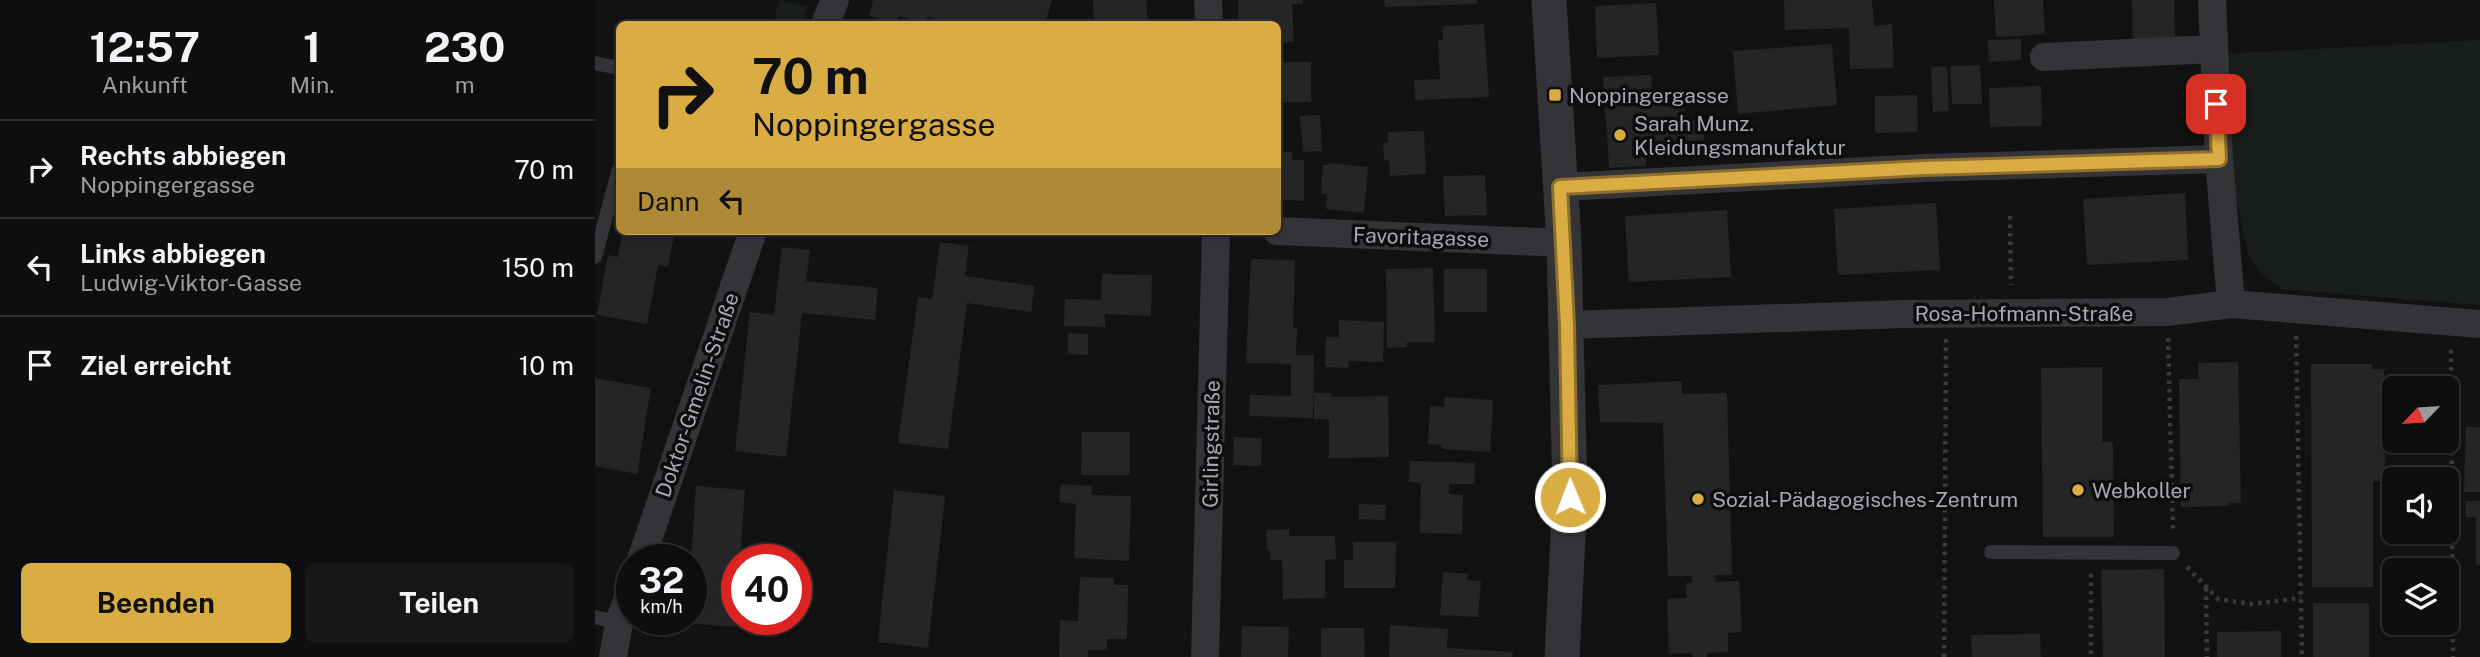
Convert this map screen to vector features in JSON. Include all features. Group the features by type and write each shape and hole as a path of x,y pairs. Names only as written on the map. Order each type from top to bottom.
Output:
{"street":[{"path":"826,21 835,0"},
{"path":"1208,0 1209,21"},
{"path":"1549,0 1567,325 1570,497 1562,657"},
{"path":"2212,0 2219,159 2231,304"},
{"path":"2044,57 2214,49"},
{"path":"1560,187 1924,168 2219,159"},
{"name":"Favoritagasse","path":"1281,231 1564,243"},
{"name":"Doktor-Gmelin-Straße","path":"646,544 752,235"},
{"name":"Girlingstraße","path":"1205,657 1216,235"},
{"name":"Rosa-Hofmann-Straße","path":"1567,325 1946,314 2167,312 2231,304 2480,324"},
{"path":"607,620 613,657"}],"lane":[{"path":"595,63 616,67"},
{"path":"595,257 616,180"},
{"path":"1991,552 2173,553"}],"path":[{"path":"2010,216 2011,313"},
{"path":"2296,309 2302,657"},
{"path":"2167,312 2173,553 2218,599 2252,604 2301,598"},
{"path":"1944,657 1946,314"},
{"path":"2451,321 2453,657"},
{"path":"2091,553 2091,657"},
{"path":"2206,588 2207,657"}],"shaded area":[{"path":"779,0 808,6 803,21 774,21"},
{"path":"2480,40 2480,305 2281,289 2258,270 2248,254 2229,162 2221,54"}],"building":[{"path":"873,0 1052,0 1046,21 944,21 927,17 926,21 918,21 899,16 898,21 889,21 869,16"},
{"path":"1093,0 1146,0 1148,21 1094,21"},
{"path":"1238,0 1303,0 1303,4 1292,4 1294,42 1281,43 1281,21 1238,21"},
{"path":"1384,0 1477,0 1477,4 1385,7"},
{"path":"1784,0 1872,0 1874,26 1892,24 1894,68 1850,69 1849,28 1785,30"},
{"path":"1994,0 2043,0 2045,34 1996,37"},
{"path":"2132,0 2174,0 2175,41 2133,43"},
{"path":"1656,3 1659,55 1597,58 1595,6"},
{"path":"1484,24 1489,97 1415,100 1414,80 1440,79 1438,40 1443,40 1443,26"},
{"path":"2021,39 2021,60 1989,62 1988,40"},
{"path":"1832,44 1837,105 1738,114 1733,51"},
{"path":"1281,62 1311,62 1311,102 1281,102"},
{"path":"1980,65 1982,104 1952,104 1950,66"},
{"path":"1947,66 1949,111 1933,112 1931,67"},
{"path":"1651,75 1652,92 1604,95 1603,77"},
{"path":"2041,86 2042,126 1990,127 1989,88"},
{"path":"1917,95 1918,132 1875,133 1875,96"},
{"path":"1684,102 1685,121 1703,120 1705,151 1646,153 1646,166 1609,168 1605,106"},
{"path":"1320,115 1322,151 1303,152 1300,116"},
{"path":"1424,131 1426,174 1390,176 1389,160 1384,161 1383,143 1388,142 1388,132"},
{"path":"1281,152 1292,152 1292,160 1304,160 1304,201 1281,199"},
{"path":"1329,163 1368,167 1364,213 1326,209 1327,194 1321,194 1323,165"},
{"path":"1485,175 1487,215 1445,216 1443,176"},
{"path":"2185,193 2188,260 2087,265 2083,199"},
{"path":"1936,203 1940,270 1838,275 1834,209"},
{"path":"1727,210 1731,277 1629,282 1625,216"},
{"path":"622,235 674,235 668,267 658,265 647,324 597,315 608,255 618,257"},
{"path":"940,242 969,246 965,276 1035,286 1031,312 967,303 948,449 898,443 918,297 932,299"},
{"path":"782,247 810,250 806,281 878,288 875,320 802,313 786,457 735,451 750,312 774,315"},
{"path":"1251,259 1295,260 1293,327 1297,328 1296,355 1314,355 1313,418 1249,416 1250,395 1291,396 1291,364 1246,363"},
{"path":"1433,268 1435,342 1407,342 1407,347 1387,348 1386,269"},
{"path":"1444,269 1487,269 1487,312 1444,312"},
{"path":"1102,274 1152,275 1151,316 1105,314 1105,327 1064,326 1065,299 1101,300"},
{"path":"1339,320 1384,322 1383,362 1349,361 1348,368 1325,367 1326,337 1339,337"},
{"path":"1068,333 1088,334 1088,355 1068,354"},
{"path":"2238,362 2241,503 2229,503 2229,506 2181,507 2179,379 2198,379 2198,363"},
{"path":"2311,364 2372,364 2372,369 2384,369 2382,453 2385,453 2385,467 2382,467 2382,481 2373,481 2373,587 2312,587"},
{"path":"2102,367 2102,442 2113,442 2114,537 2043,537 2041,368"},
{"path":"595,378 651,388 637,474 595,466"},
{"name":"Sozial-Pädagogisches-Zentrum","path":"1682,381 1682,394 1727,393 1732,575 1715,575 1715,582 1739,581 1742,632 1728,633 1728,652 1707,653 1707,657 1693,657 1692,653 1669,654 1667,599 1687,598 1686,583 1692,583 1692,576 1668,576 1663,423 1600,422 1598,385"},
{"path":"1314,393 1331,393 1331,397 1388,396 1389,457 1329,458 1329,419 1314,419"},
{"path":"1445,397 1493,400 1490,452 1442,449 1442,445 1428,444 1430,406 1444,407"},
{"path":"2466,427 2480,427 2480,492 2464,492"},
{"path":"1082,432 1130,432 1130,475 1081,475"},
{"path":"1234,437 1262,438 1261,466 1233,465"},
{"path":"1410,461 1475,463 1474,484 1449,484 1449,494 1463,495 1462,534 1420,533 1421,483 1409,482"},
{"path":"1061,484 1092,486 1091,495 1131,496 1129,561 1074,558 1076,504 1059,502"},
{"path":"696,486 745,490 741,544 721,544 721,626 707,625 707,544 692,544"},
{"path":"894,490 945,496 928,648 878,642"},
{"path":"2466,501 2480,501 2480,565 2476,565 2476,517 2466,517"},
{"path":"1359,504 1386,505 1385,520 1359,519"},
{"path":"1289,529 1289,536 1335,536 1336,559 1325,560 1325,598 1283,599 1282,560 1271,560 1270,551 1267,551 1266,530"},
{"path":"1353,542 1396,542 1395,588 1344,588 1344,560 1353,560"},
{"path":"2164,569 2165,657 2103,657 2101,570"},
{"path":"1443,572 1468,574 1467,580 1481,581 1478,617 1440,615"},
{"path":"1080,577 1114,578 1114,585 1128,585 1127,639 1107,639 1107,650 1088,650 1088,657 1059,657 1060,620 1078,621"},
{"path":"2313,603 2369,603 2369,657 2313,657"},
{"path":"1390,625 1448,629 1447,648 1513,652 1512,657 1389,657"},
{"path":"1242,626 1289,627 1288,657 1241,657"},
{"path":"1321,628 1364,628 1365,657 1321,657"},
{"path":"2281,631 2281,657 2217,657 2217,632"},
{"path":"2040,634 2041,657 1972,657 1971,635"}],"place":[{"name":"Noppingergasse","path":"1555,95"},
{"name":"Sarah Munz. Kleidungsmanufaktur","path":"1620,135"},
{"name":"Webkoller","path":"2078,490"},
{"name":"Sozial-Pädagogisches-Zentrum","path":"1698,499"}],"route":[{"path":"1570,497 1567,325 1560,187 1924,168 2219,159 2216,104"}]}
